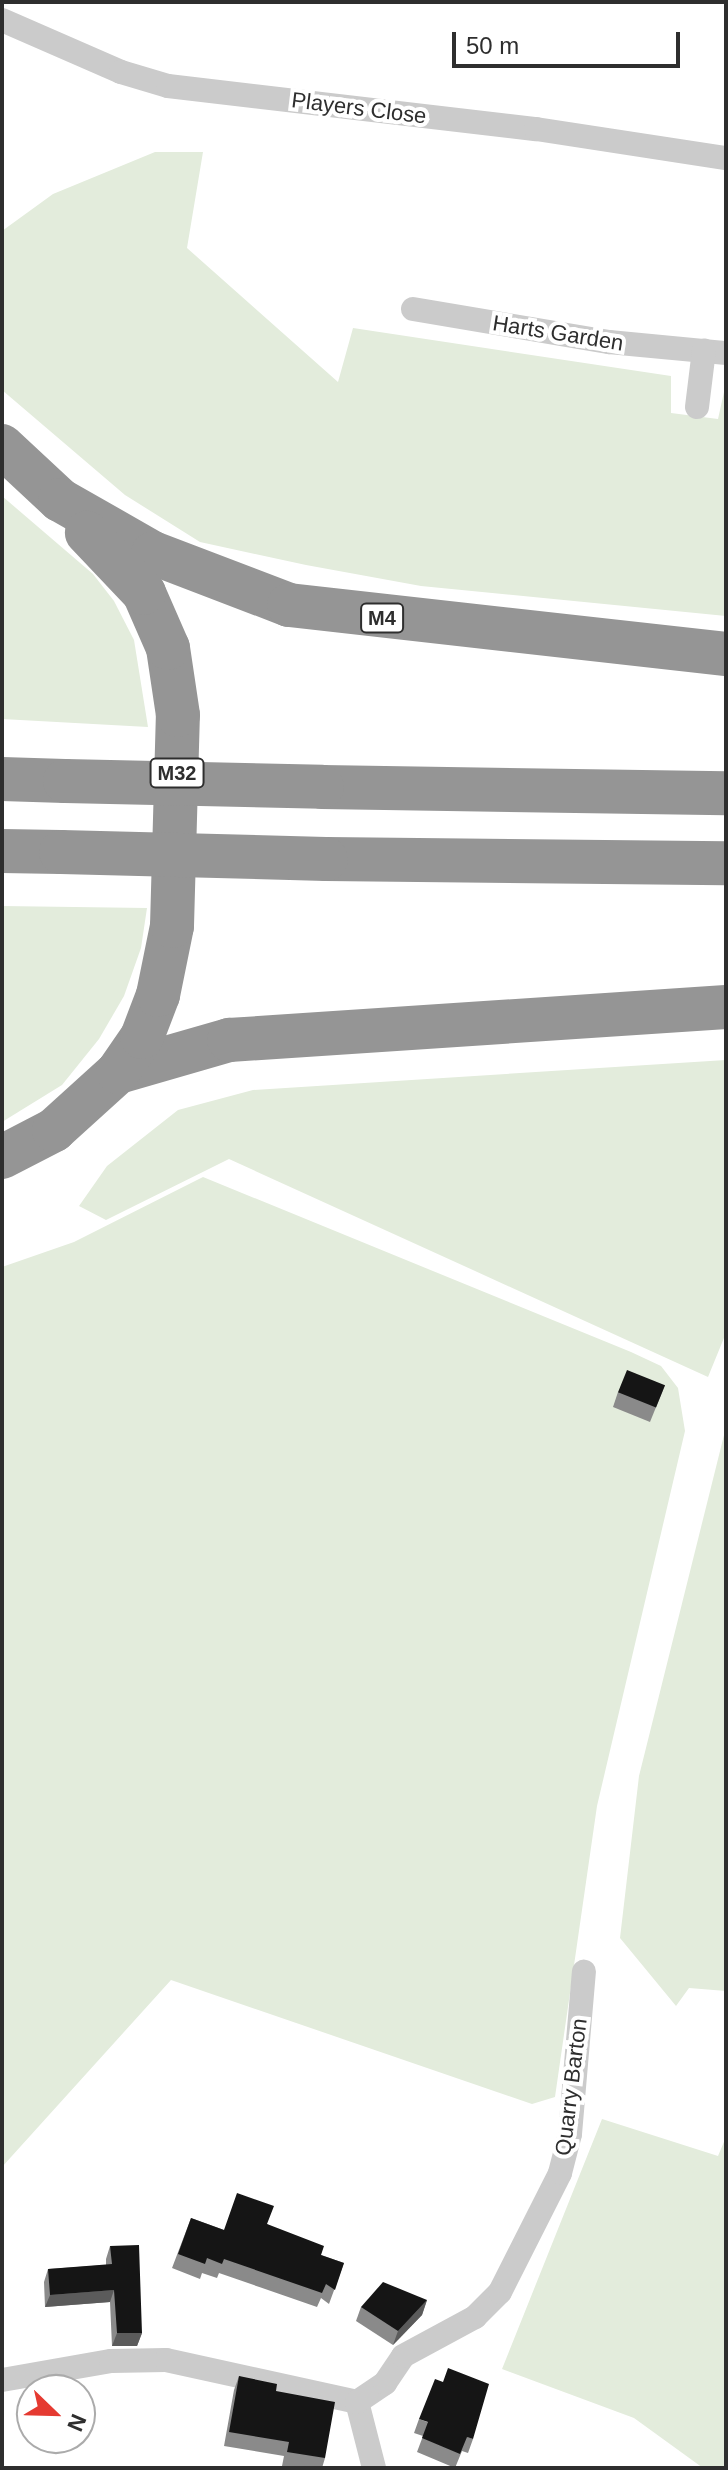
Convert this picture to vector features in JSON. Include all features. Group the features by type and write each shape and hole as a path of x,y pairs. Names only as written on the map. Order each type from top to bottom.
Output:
{"highway":[{"name":"M32","path":"2,446 60,500 154,609 168,648 178,715 166,966 142,1037 118,1072 54,1130 2,1157"},
{"name":"M4","path":"60,500 153,553 289,605 726,654"},
{"path":"2,779 726,793"},
{"path":"2,851 326,859 726,863"},
{"path":"118,1072 229,1040 726,1007"}],"street":[{"name":"Players Close","path":"2,20 121,72 168,86 536,129 726,158"},
{"name":"Harts Garden","path":"413,309 609,342 715,351 697,407"},
{"name":"Quarry Barton","path":"357,2402 385,2383 403,2356 475,2317 500,2292 528,2241 560,2173 570,2134 584,1972"},
{"path":"2,2380 111,2361 166,2360 357,2402 374,2468"}],"green space":[{"path":"155,152 203,152 187,248 338,382 353,328 671,376 671,413 718,419 726,383 726,616 421,586 306,565 200,542 125,495 2,390 2,231 53,194"},
{"path":"2,496 93,574 114,601 134,640 148,727 2,719"},
{"path":"2,906 147,908 141,948 124,996 99,1039 62,1085 2,1122"},
{"path":"726,1060 726,1333 708,1377 229,1159 106,1220 79,1206 107,1166 178,1110 253,1090"},
{"path":"203,1177 631,1352 661,1366 678,1388 685,1431 597,1806 555,2097 532,2104 171,1980 2,2167 2,1267 74,1242"},
{"path":"726,1427 726,1991 689,1988 676,2006 620,1938 639,1776"},
{"path":"602,2119 718,2156 726,2137 726,2468 703,2468 634,2418 502,2369"}],"building":[{"path":"627,1370 665,1385 656,1408 618,1392"},
{"path":"237,2193 274,2206 267,2224 324,2246 321,2255 344,2263 335,2290 326,2284 322,2293 224,2259 222,2264 207,2258 205,2264 178,2254 191,2218 224,2230"},
{"path":"139,2245 142,2333 117,2333 114,2290 50,2295 48,2269 112,2264 110,2246"},
{"path":"383,2282 427,2300 398,2331 361,2307"},
{"path":"448,2368 489,2384 473,2439 467,2437 460,2454 422,2438 428,2422 419,2419 435,2379 443,2382"},
{"path":"239,2376 277,2384 276,2391 335,2402 325,2458 287,2452 289,2442 229,2432"}]}
